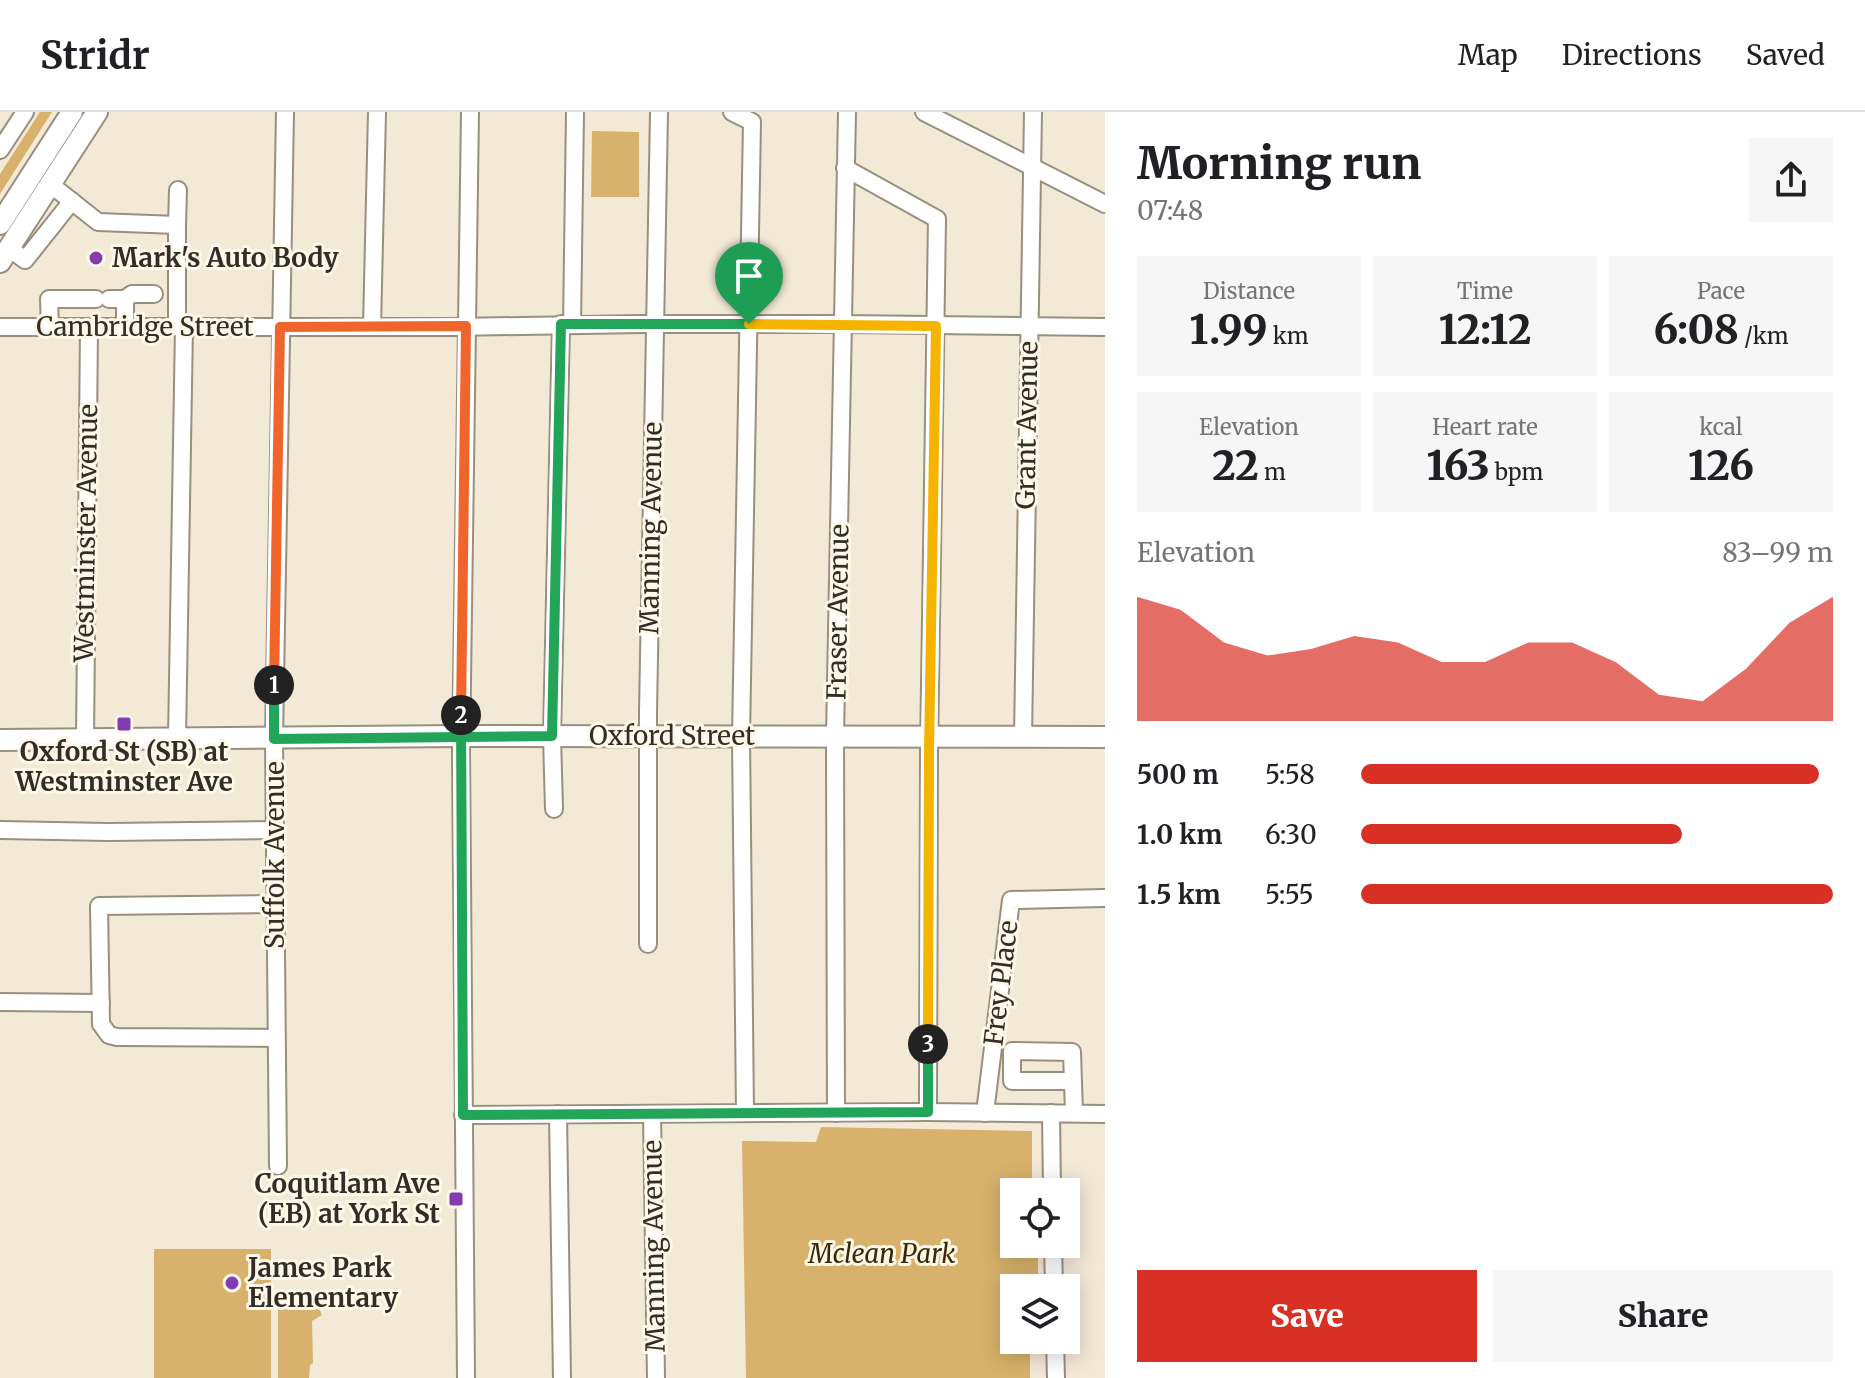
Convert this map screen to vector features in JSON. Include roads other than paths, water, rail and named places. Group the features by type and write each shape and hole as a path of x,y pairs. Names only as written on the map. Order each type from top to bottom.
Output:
{"main road":[{"path":"0,224 72,112"},
{"path":"4,255 97,112"},
{"name":"Oxford Street","path":"0,740 461,736 1105,737"}],"street":[{"path":"0,150 25,112"},
{"name":"Suffolk Avenue","path":"278,1166 274,739 285,112"},
{"path":"372,327 377,112"},
{"path":"466,1378 461,736 470,112"},
{"path":"554,809 552,736 575,112"},
{"name":"Manning Avenue","path":"648,944 648,736 659,112"},
{"path":"732,112 752,122 741,737 745,1113"},
{"name":"Fraser Avenue","path":"836,1113 835,736 847,112"},
{"name":"Grant Avenue","path":"1023,737 1033,112"},
{"path":"934,114 1105,204"},
{"path":"845,168 937,219 929,737 928,1112"},
{"path":"50,184 98,222 177,225"},
{"path":"177,739 178,190"},
{"path":"4,255 25,260 72,201"},
{"path":"50,328 49,299 110,299 132,294 154,294"},
{"path":"110,299 125,327"},
{"name":"Cambridge Street","path":"0,327 843,324 1105,327"},
{"name":"Westminster Avenue","path":"85,739 89,328"},
{"path":"0,830 275,830"},
{"name":"Frey Place","path":"985,1113 1011,900 1105,898"},
{"path":"275,904 99,906 101,1024 109,1035 276,1038"},
{"path":"0,1002 101,1003"},
{"path":"1073,1081 1012,1081 1012,1051 1072,1052 1073,1081 1074,1113"},
{"path":"1051,1113 1052,1178"},
{"path":"558,1114 562,1378"},
{"name":"Manning Avenue","path":"652,1114 656,1378"},
{"path":"463,1115 1105,1114"},
{"path":"1055,1354 1056,1378"}],"place":[{"name":"Mark's Auto Body","path":"96,258"},
{"name":"Oxford St (SB) at Westminster Ave","path":"124,724"},
{"name":"Coquitlam Ave (EB) at York St","path":"456,1199"},
{"name":"James Park Elementary","path":"232,1283"}],"park label":[{"name":"Mclean Park","path":"882,1254"}]}
